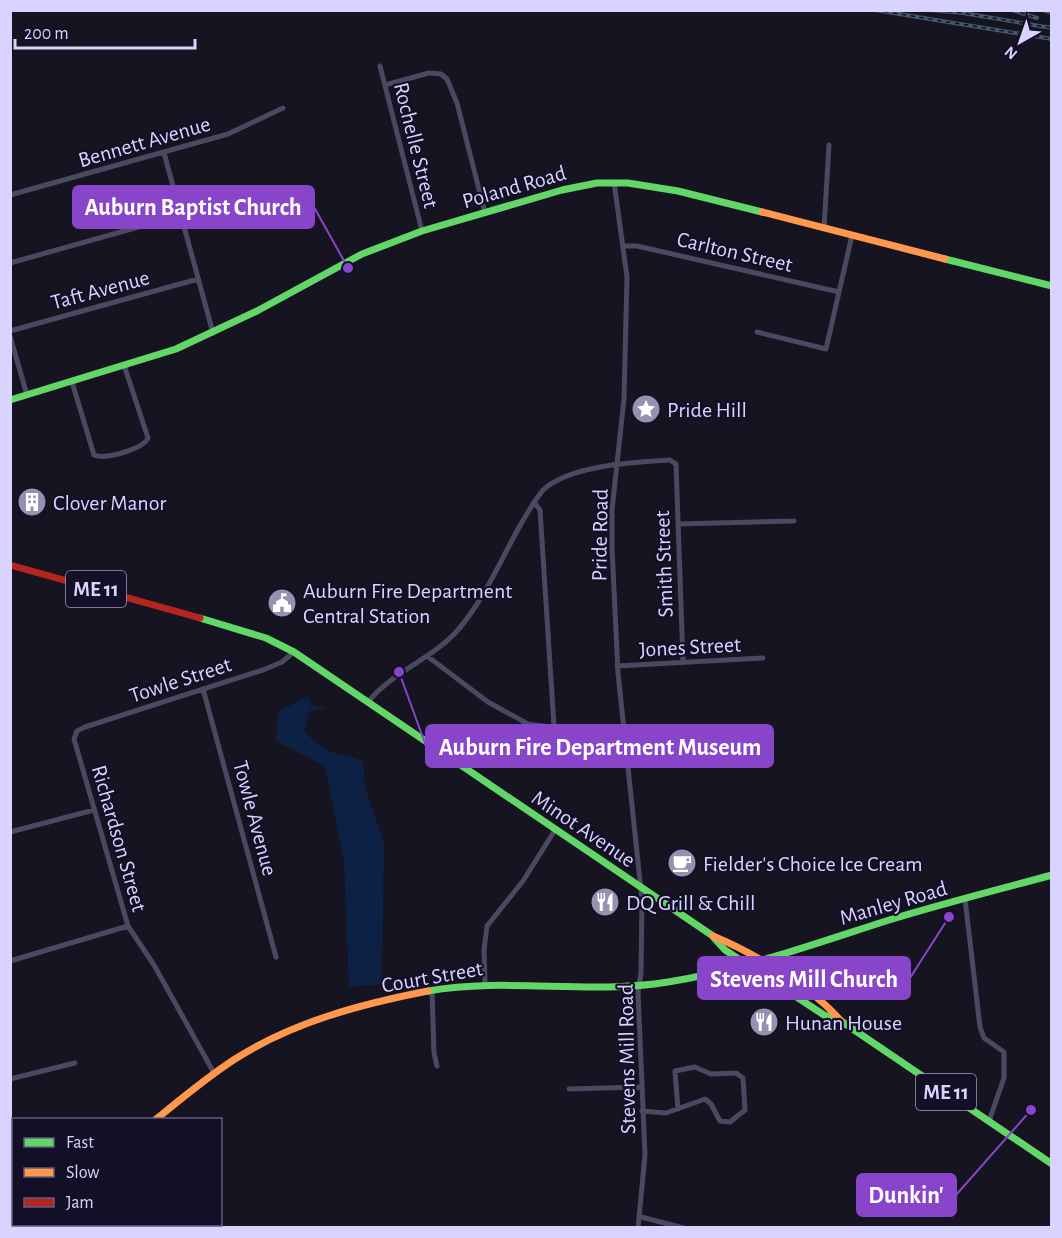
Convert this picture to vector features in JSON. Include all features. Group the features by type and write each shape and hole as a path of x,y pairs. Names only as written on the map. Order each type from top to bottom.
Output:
{"main road":[{"name":"Poland Road","path":"10,400 176,349 213,333 362,254 422,231 580,186 614,182 678,191 1052,286"},
{"name":"Minot Avenue","path":"10,565 236,628 266,638 294,652 641,889 713,936 759,960 830,1008 841,1021"},
{"name":"Manley Road","path":"745,963 1052,874"},
{"name":"Minot Avenue","path":"713,936 725,950 824,1015 841,1021 1052,1164"},
{"name":"Court Street","path":"156,1118 214,1073 257,1046 315,1021 432,991 484,984 639,985 668,982 745,963"}],"street":[{"name":"Rochelle Street","path":"380,66 422,231"},
{"path":"385,85 429,73 441,75 447,79 457,103 485,213"},
{"name":"Bennett Avenue","path":"10,195 241,130 283,108"},
{"path":"824,228 829,146"},
{"path":"164,153 213,333"},
{"name":"Pride Road","path":"614,182 627,277 626,344 611,533 617,666 641,889"},
{"path":"10,262 181,216 238,199 245,192"},
{"path":"757,332 826,349 852,235"},
{"name":"Carlton Street","path":"624,246 637,246 839,292"},
{"name":"Taft Avenue","path":"10,331 198,279"},
{"path":"10,336 27,395"},
{"path":"72,382 91,449 97,456 127,450 147,441 124,365"},
{"name":"Smith Street","path":"618,463 670,460 676,464 683,662"},
{"path":"368,702 382,687 449,639 467,617 534,502 556,480 618,463"},
{"path":"534,502 540,510 554,726"},
{"path":"679,524 794,521"},
{"name":"Towle Street","path":"75,734 85,727 279,664 294,652"},
{"path":"427,656 500,710 528,724 625,737"},
{"name":"Jones Street","path":"617,666 763,658"},
{"name":"Towle Avenue","path":"203,689 276,957"},
{"name":"Richardson Street","path":"75,734 75,747 128,926 154,965 214,1073"},
{"path":"10,832 94,810"},
{"path":"484,984 487,926 522,881 555,830"},
{"name":"Stevens Mill Road","path":"638,1227 645,1171 639,985 641,889"},
{"path":"965,899 980,1026 984,1038 1004,1052 1005,1063 1000,1095 989,1121"},
{"path":"10,961 128,926"},
{"path":"432,991 434,1053 437,1066"},
{"path":"10,1078 75,1063"},
{"path":"642,1111 666,1113 678,1109 705,1099 711,1104 720,1121 730,1122 745,1110 743,1078 736,1073 711,1074 695,1067 675,1071 678,1109"},
{"path":"569,1089 641,1087"},
{"path":"641,1217 684,1227"}],"water":[{"path":"308,697 311,705 327,707 310,711 304,732 326,750 363,761 365,788 384,843 382,984 349,987 344,862 325,766 276,741 278,711"}],"railway":[{"path":"875,10 1052,39"},
{"path":"930,10 963,13 1052,28"},
{"path":"1012,10 1037,18"},
{"path":"1043,10 1052,13"}],"traffic: fast":[{"path":"10,400 176,349 257,311 362,254 422,231 562,190 597,183 628,183 678,191 762,212"},
{"path":"945,259 1052,286"},
{"path":"200,618 266,638 294,652 713,936"},
{"path":"428,991 488,986 638,986 696,977 1052,875"},
{"path":"714,938 725,950 824,1015 841,1021 1052,1164"}],"traffic: slow":[{"path":"762,212 945,259"},
{"path":"713,936 782,972 815,996 841,1021"},
{"path":"157,1118 235,1059 280,1035 353,1008 428,991"}],"traffic: jam":[{"path":"10,565 200,618"}],"place":[{"name":"Auburn Baptist Church","path":"348,268"},
{"name":"Pride Hill","path":"646,409"},
{"name":"Clover Manor","path":"32,502"},
{"name":"Auburn Fire Department Central Station","path":"282,603"},
{"name":"Auburn Fire Department Museum","path":"399,672"},
{"name":"Fielder's Choice Ice Cream","path":"682,863"},
{"name":"DQ Grill & Chill","path":"605,902"},
{"name":"Stevens Mill Church","path":"949,917"},
{"name":"Hunan House","path":"764,1022"},
{"name":"Dunkin'","path":"1031,1110"}]}
